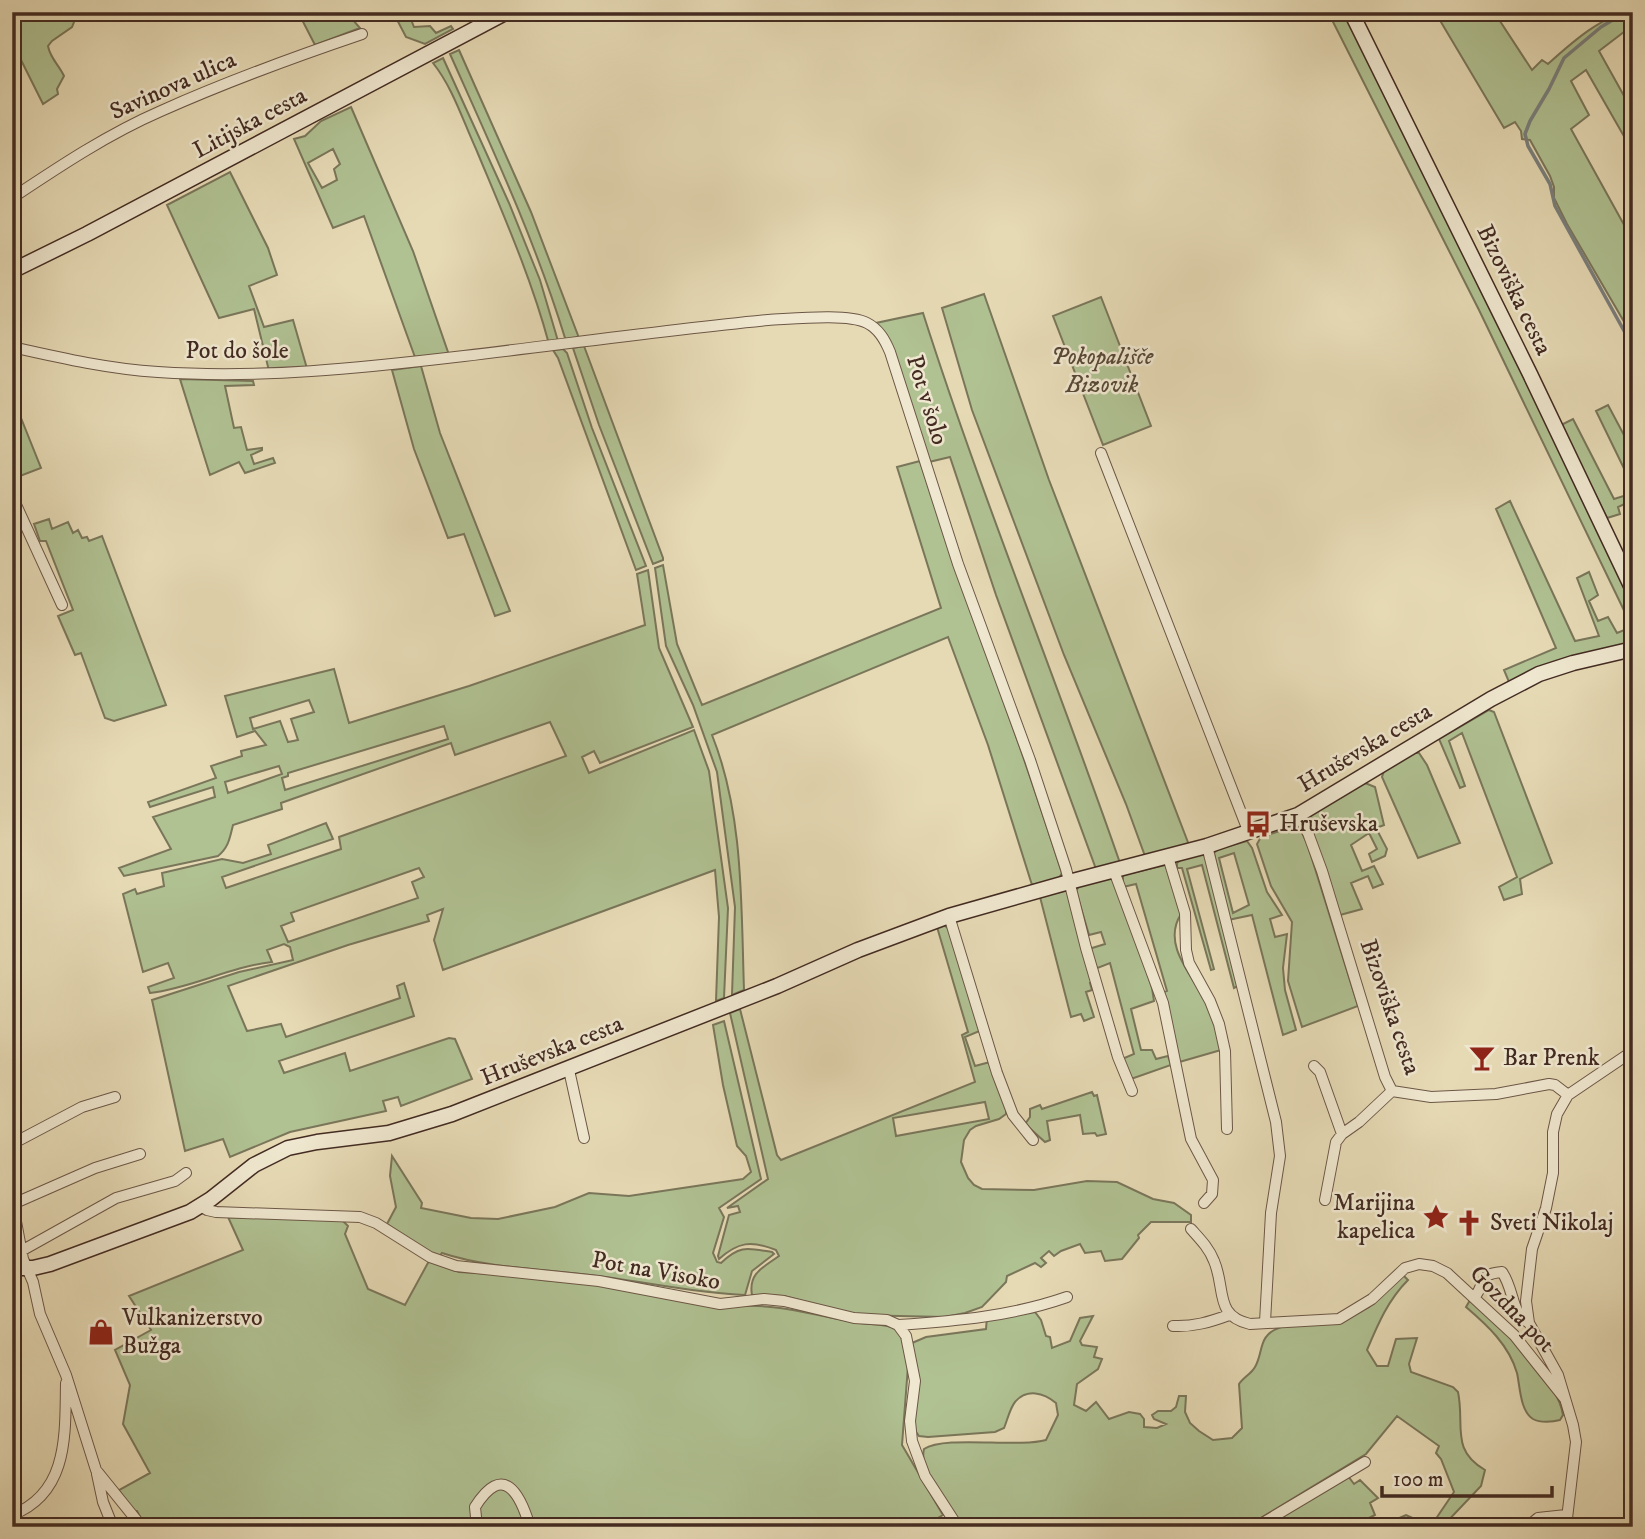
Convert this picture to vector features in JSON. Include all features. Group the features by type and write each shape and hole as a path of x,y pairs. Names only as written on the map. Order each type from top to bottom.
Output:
{"street":[{"name":"Litijska cesta","path":"12,271 508,12"},
{"name":"Bizoviška cesta","path":"1351,12 1530,374 1633,590"},
{"name":"Savinova ulica","path":"12,198 61,165 159,111 282,62 362,34"},
{"name":"Pot v šolo","path":"463,356 768,320 855,319 877,330 890,352 958,564 1030,760 1069,882 1115,1045 1132,1091"},
{"name":"Pot do šole","path":"12,348 117,369 228,374 361,369 463,356"},
{"path":"1101,453 1249,834"},
{"path":"12,496 62,606"},
{"name":"Hruševska cesta","path":"20,1268 61,1260 178,1217 201,1206 254,1164 288,1148 402,1130 452,1114 569,1070 777,986 858,950 949,916 1249,834 1298,815 1491,699 1539,674 1633,649"},
{"name":"Bizoviška cesta","path":"1298,815 1308,833 1322,872 1385,1077 1392,1091 1431,1097 1496,1094 1549,1084 1555,1085 1568,1095"},
{"path":"1207,846 1276,1122 1280,1156 1271,1213 1265,1322"},
{"path":"1168,856 1185,913 1189,963 1210,1001 1225,1051 1227,1129"},
{"path":"1114,871 1163,1003 1191,1139 1213,1181 1212,1194 1204,1203"},
{"path":"949,916 997,1073 1013,1115 1033,1140"},
{"path":"1566,1527 1576,1442 1558,1375 1529,1323 1527,1279 1532,1249 1551,1185 1553,1132 1557,1114 1568,1095 1633,1051"},
{"path":"1314,1066 1320,1072 1342,1134"},
{"path":"569,1070 584,1138"},
{"path":"1325,1200 1334,1151 1342,1134 1392,1091"},
{"path":"12,1144 82,1107 115,1097"},
{"path":"113,1527 103,1502 96,1470 66,1376 20,1268 23,1250 13,1202 95,1168 140,1154"},
{"path":"23,1250 116,1198 175,1181 186,1173"},
{"name":"Pot na Visoko","path":"201,1206 216,1212 360,1217 384,1228 430,1257 456,1266 599,1281 719,1304 764,1299 784,1301 854,1318 887,1320 898,1325"},
{"path":"1191,1229 1204,1243 1214,1261 1223,1303 1229,1315"},
{"name":"Gozdna pot","path":"1173,1326 1195,1325 1229,1315 1250,1324 1339,1319 1372,1299 1405,1268 1419,1264 1433,1266 1447,1273 1514,1335 1565,1399"},
{"path":"1475,1297 1482,1280 1490,1273 1502,1272 1511,1284 1520,1318 1529,1323"},
{"path":"898,1325 950,1321 1033,1309 1067,1297"},
{"path":"898,1325 906,1336 915,1381 910,1421 912,1441 925,1476 958,1527"},
{"path":"12,1515 42,1497 54,1479 65,1439 66,1376"},
{"path":"1256,1527 1365,1462"},
{"path":"96,1470 142,1527"},
{"path":"477,1527 475,1507 491,1488 500,1485 508,1486 517,1493 530,1527"},
{"path":"1527,1527 1538,1518 1566,1515"}],"green space":[{"path":"12,12 70,12 74,22 72,27 48,46 64,76 57,89 58,94 43,104 12,42"},
{"path":"298,12 346,12 360,28 315,45"},
{"path":"393,12 408,12 414,27 430,26 436,33 451,26 453,29 425,44 406,37"},
{"path":"1328,12 1344,12 1409,140 1616,568 1633,607 1633,642 1509,682 1504,670 1556,648 1496,509 1510,501 1575,641 1599,636 1577,578 1589,572 1598,595 1589,601 1598,621 1608,617 1617,633 1632,627 1479,310"},
{"path":"1435,12 1494,12 1532,70 1542,60 1548,64 1599,24 1622,13 1633,12 1633,25 1599,51 1633,112 1633,152 1586,70 1571,81 1589,115 1571,129 1633,241 1633,337 1567,224 1554,198 1550,176 1530,140 1522,139 1521,131 1515,122 1504,128"},
{"path":"459,50 531,212 579,338 569,341 565,338 527,230 450,54"},
{"path":"443,58 509,203 540,280 558,341 549,344 525,270 496,197 452,94 433,63"},
{"path":"351,107 413,251 449,355 416,360 364,216 333,228 294,139 305,136 321,121","holes":["333,149 340,164 334,169 337,180 322,188 308,163"]},
{"path":"230,172 268,248 277,275 249,286 264,327 293,320 308,372 270,375 254,309 219,318 167,205"},
{"path":"984,294 1049,480 1189,845 1145,856 1064,655 972,410 942,308"},
{"name":"Pokopališče Bizovik","path":"1101,297 1151,426 1103,445 1053,316"},
{"path":"923,313 970,451 1120,863 1096,869 996,595 950,457 929,462 885,334 876,323"},
{"path":"584,346 663,558 653,564 599,425 573,348"},
{"path":"563,349 567,353 592,428 646,566 636,570 553,350"},
{"path":"421,366 440,433 510,611 495,616 464,534 448,538 414,449 392,370"},
{"path":"180,379 253,381 254,385 225,386 234,428 241,427 247,450 262,448 251,455 254,464 273,458 275,463 245,473 239,462 210,475"},
{"path":"15,403 41,468 12,479 12,405"},
{"path":"1608,405 1633,452 1633,487 1596,411"},
{"path":"1573,419 1614,499 1633,493 1633,500 1618,507 1620,514 1607,518 1561,425"},
{"path":"920,461 1062,873 1059,878 1032,885 988,745 948,637 712,735 730,797 739,861 744,990 732,995 735,907 717,772 693,705 666,646 655,568 663,565 677,644 702,705 941,608 897,467"},
{"path":"49,519 52,529 68,522 73,533 78,530 82,538 87,537 89,541 102,536 166,705 114,721 105,718 81,653 75,655 58,616 73,610 46,541 40,541 34,524"},
{"path":"648,570 659,648 693,727 600,763 594,751 582,757 589,773 694,730 709,771 728,908 724,998 716,1001 719,917 715,870 443,970 434,940 443,909 427,915 429,921 228,986 247,1031 281,1024 286,1037 400,998 397,986 404,983 414,1016 279,1061 284,1073 345,1053 350,1071 449,1038 455,1039 472,1079 401,1106 398,1097 383,1101 386,1111 290,1132 230,1157 223,1139 185,1151 152,1000 239,972 293,960 290,947 284,944 267,950 272,962 150,993 148,987 174,978 168,963 143,972 123,894 135,889 137,894 164,886 162,873 222,859 243,863 271,854 268,845 326,823 333,839 222,877 226,888 341,849 339,837 566,756 550,722 455,755 451,743 281,803 282,809 233,825 227,845 218,856 124,876 119,868 171,849 153,817 215,797 213,787 150,807 148,802 216,778 211,766 242,756 241,751 266,745 255,731 237,737 225,696 334,669 349,723 469,686 645,625 637,574","holes":["309,700 314,712 291,719 298,740 288,742 280,721 253,729 250,718","444,726 448,739 285,790 282,778 288,776 288,773","279,766 282,774 228,793 225,782","419,868 424,877 412,882 418,898 288,942 281,926 294,921 291,913"]},
{"path":"1489,710 1494,712 1552,863 1520,879 1522,894 1504,900 1499,887 1517,877 1462,733 1449,741 1465,786 1460,788 1439,739"},
{"path":"1419,753 1427,765 1460,843 1418,858 1382,777 1384,771"},
{"path":"1365,783 1375,787 1384,825 1376,828 1387,849 1385,856 1372,862 1369,854 1377,849 1369,833 1351,845 1362,871 1374,866 1383,884 1373,888 1368,876 1351,883 1362,909 1340,915 1308,823 1311,815"},
{"path":"1292,827 1301,831 1307,843 1358,1006 1302,1027 1288,981 1292,922 1271,886 1257,844 1261,837"},
{"path":"1247,841 1267,892 1282,915 1270,919 1275,937 1287,934 1283,968 1285,990 1296,1030 1283,1035 1252,915 1228,920 1214,853 1218,849","holes":["1234,853 1249,905 1233,913 1219,858"]},
{"path":"1204,855 1207,861 1238,986 1234,988 1202,865 1187,869 1214,969 1211,970 1182,868 1177,868 1177,863 1182,859"},
{"path":"1165,865 1170,870 1181,914 1176,926 1177,949 1210,1008 1221,1050 1176,1063 1159,994 1167,991 1136,884 1123,887 1123,875"},
{"path":"1110,878 1121,895 1152,988 1154,1001 1131,1009 1141,1050 1152,1050 1156,1059 1168,1056 1171,1065 1131,1079 1122,1059 1134,1054 1110,963 1095,969 1089,949 1105,944 1101,932 1089,935 1076,891 1079,886"},
{"path":"1067,890 1094,982 1090,983 1092,990 1086,992 1094,1017 1084,1021 1081,1014 1071,1017 1040,897"},
{"path":"944,925 950,930 982,1030 965,1037 975,1066 990,1062 1006,1109 1006,1114 999,1119 970,1130 964,1140 961,1162 974,1185 982,1189 1034,1190 1087,1181 1117,1182 1153,1199 1174,1203 1191,1215 1191,1222 1151,1222 1138,1235 1139,1238 1122,1259 1105,1261 1101,1251 1085,1253 1080,1244 1054,1256 1049,1251 1041,1258 1046,1263 1041,1267 1035,1263 1007,1276 1006,1282 982,1307 945,1317 854,1315 784,1296 752,1295 752,1281 763,1267 779,1256 776,1250 745,1244 732,1249 719,1259 718,1256 729,1215 740,1212 738,1206 727,1208 768,1179 730,1013 740,1009 777,1155 781,1160 975,1082 962,1035 968,1032 937,927","holes":["985,1102 989,1119 896,1136 893,1118"]},
{"path":"724,1021 761,1179 719,1208 724,1217 713,1253 717,1262 721,1263 733,1253 744,1249 774,1254 752,1271 745,1295 496,1265 442,1253 438,1258 387,1224 396,1207 390,1176 392,1156 422,1203 421,1208 471,1218 498,1219 555,1207 589,1193 629,1196 743,1179 751,1172 746,1156 737,1146 713,1025"},
{"path":"1092,1092 1094,1096 1097,1095 1106,1134 1083,1134 1080,1115 1047,1121 1050,1140 1045,1142 1025,1124 1030,1117 1030,1109 1040,1105 1042,1109"},
{"path":"228,1217 341,1219 348,1226 345,1234 368,1289 405,1305 429,1261 459,1272 517,1275 741,1306 782,1308 897,1328 908,1366 902,1445 943,1515 936,1519 942,1527 145,1527 137,1511 132,1511 119,1490 150,1473 123,1424 130,1385 115,1350 151,1330 129,1296 243,1250"},
{"path":"1403,1275 1408,1280 1389,1304 1367,1350 1377,1366 1388,1366 1396,1339 1417,1338 1409,1364 1411,1372 1453,1387 1458,1392 1463,1445 1474,1462 1485,1470 1481,1486 1442,1527 1378,1527 1406,1515 1431,1526 1454,1492 1436,1453 1439,1446 1397,1416 1366,1454 1246,1527 962,1527 930,1479 923,1458 924,1449 948,1443 1018,1443 1046,1440 1058,1415 1056,1403 1041,1395 1030,1394 1015,1402 1004,1428 995,1432 919,1436 914,1429 912,1343 926,1337 986,1329 987,1317 1035,1312 1041,1320 1046,1336 1050,1337 1052,1348 1070,1341 1080,1318 1093,1316 1080,1341 1082,1345 1097,1347 1094,1357 1102,1359 1098,1369 1077,1384 1074,1405 1086,1411 1096,1402 1109,1419 1129,1412 1140,1414 1144,1419 1144,1427 1157,1428 1166,1424 1154,1419 1152,1415 1158,1411 1171,1411 1176,1407 1179,1396 1186,1396 1185,1412 1190,1423 1213,1440 1232,1438 1242,1428 1239,1384 1255,1367 1262,1344 1273,1330 1345,1320 1369,1307"},
{"path":"1470,1300 1539,1369 1559,1401 1563,1415 1560,1420 1539,1421 1533,1419 1525,1410 1517,1373 1509,1353 1489,1328 1466,1307"},
{"path":"1348,1476 1354,1484 1360,1480 1378,1498 1370,1503 1375,1515 1351,1527 1259,1527"}],"waterway":[{"path":"1626,12 1601,27 1564,58 1525,134 1528,146 1550,184 1555,206 1633,347"}],"place":[{"name":"Hruševska","path":"1258,824"},
{"name":"Bar Prenk","path":"1482,1058"},
{"name":"Marijina kapelica","path":"1436,1217"},
{"name":"Sveti Nikolaj","path":"1469,1223"},
{"name":"Vulkanizerstvo Bužga","path":"101,1332"}]}
